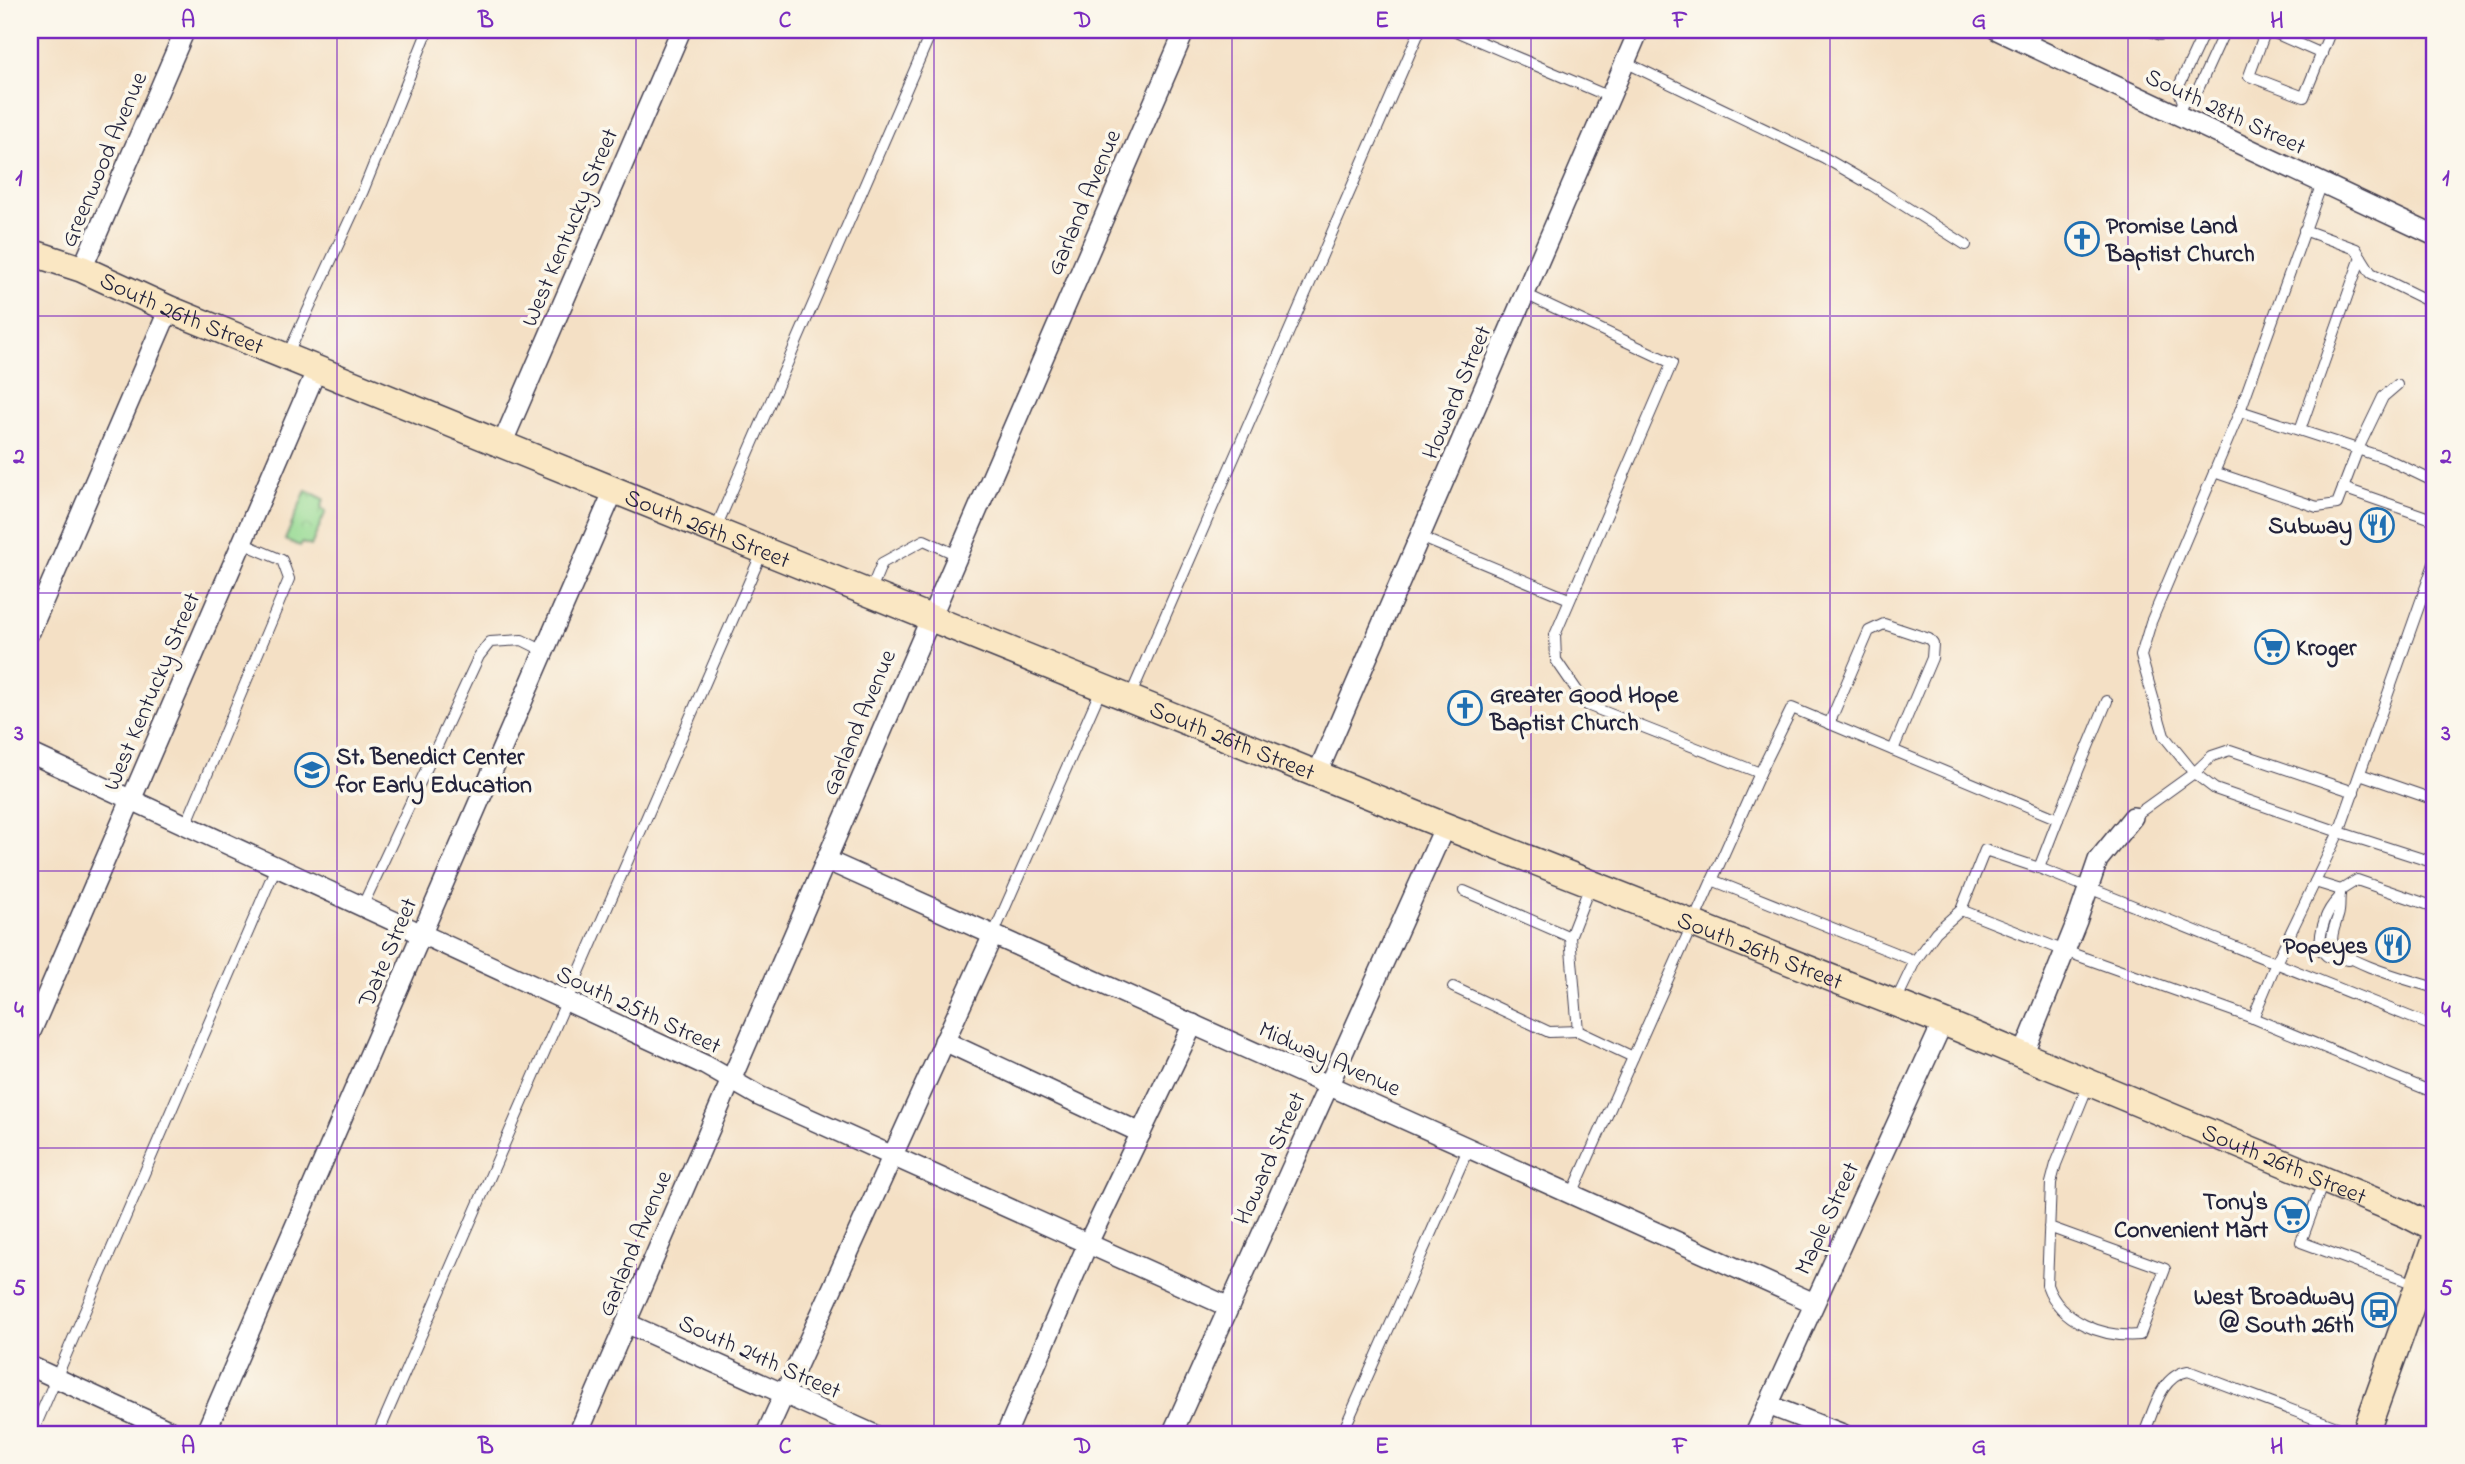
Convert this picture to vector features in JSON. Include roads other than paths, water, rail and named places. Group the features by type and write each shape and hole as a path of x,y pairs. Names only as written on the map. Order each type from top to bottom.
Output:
{"street":[{"name":"Greenwood Avenue","path":"82,269 185,30"},
{"name":"West Kentucky Street","path":"502,444 681,30"},
{"name":"Garland Avenue","path":"578,1434 1185,30"},
{"name":"Howard Street","path":"1317,774 1639,30"},
{"name":"South 28th Street","path":"2020,35 2180,109 2322,183 2435,236"},
{"name":"South 26th Street","path":"30,253 82,269 169,309 614,490 1317,774 1943,1022 2406,1214 2435,1229"},
{"path":"30,632 169,309"},
{"name":"West Kentucky Street","path":"30,1034 317,369"},
{"name":"Date Street","path":"205,1434 614,490"},
{"name":"South 25th Street","path":"30,753 705,1065 758,1096 1229,1307"},
{"path":"2023,1055 2098,860 2133,817"},
{"name":"Howard Street","path":"1172,1434 1445,825"},
{"name":"Midway Avenue","path":"826,860 1814,1303"},
{"path":"766,1434 993,935"},
{"name":"Maple Street","path":"1755,1434 1943,1022"},
{"path":"1006,1434 1088,1243 1194,1024"},
{"path":"944,1041 1141,1133"},
{"path":"2365,1434 2435,1239"},
{"name":"South 24th Street","path":"626,1323 873,1434"},
{"path":"30,1366 177,1434"},
{"path":"1768,1405 1843,1434"}],"lane":[{"path":"286,356 363,191 428,30"},
{"path":"715,530 932,30"},
{"path":"1129,698 1420,30"},
{"path":"1453,30 1610,97"},
{"path":"2148,30 2160,35 2162,30"},
{"path":"2180,109 2178,88 2204,30"},
{"path":"2180,109 2194,98 2225,30"},
{"path":"2322,54 2267,30 2249,76 2304,97 2322,54 2331,30"},
{"path":"1625,62 1823,157 1966,245"},
{"path":"2322,183 2240,411 2151,622 2141,656 2164,736 2194,773 2215,789 2435,863"},
{"path":"2304,230 2356,249 2371,273 2434,304"},
{"path":"2300,430 2361,257"},
{"path":"1525,294 1672,363 1569,599 1555,635 1556,660 1587,705 1760,774"},
{"path":"2214,472 2317,507 2337,504 2358,449 2383,397 2397,385"},
{"path":"2240,411 2385,458 2435,482"},
{"path":"2343,488 2435,520"},
{"path":"1420,537 1569,599"},
{"path":"870,592 882,563 925,540 957,555"},
{"path":"186,825 289,579 282,560 242,543"},
{"path":"378,1434 763,550"},
{"path":"2253,1018 2276,963 2339,832 2435,561"},
{"path":"1829,723 1870,631 1884,624 1929,639 1933,644 1932,658 1893,750"},
{"path":"362,907 479,656 490,642 522,640 544,651"},
{"path":"993,935 1102,687"},
{"path":"2039,869 2108,701"},
{"path":"1572,1194 1792,708 2058,820"},
{"path":"2133,817 2194,773 2212,756 2230,750 2354,792"},
{"path":"2360,774 2435,800"},
{"path":"1895,1003 1915,961 1936,932 1961,910 1985,850 2089,888 2435,1027"},
{"path":"33,1434 276,867"},
{"path":"1712,880 1915,961"},
{"path":"2339,895 2357,880 2435,907"},
{"path":"2315,882 2339,895"},
{"path":"1578,1031 1570,937 1591,883"},
{"path":"1464,891 1570,937"},
{"path":"2339,895 2340,910 2333,944 2350,960 2435,988"},
{"path":"1961,910 2065,951 2253,1018 2433,1092 2435,1076"},
{"path":"1452,988 1549,1032 1578,1031 1633,1058"},
{"path":"2049,1227 2165,1269 2140,1335 2126,1336 2086,1326 2064,1314 2052,1300 2047,1285 2049,1227 2051,1183 2089,1082"},
{"path":"1342,1434 1469,1147"},
{"path":"2324,1180 2301,1242 2419,1285"},
{"path":"2144,1434 2166,1382 2177,1373 2188,1371 2355,1434"}],"place":[{"name":"Promise Land Baptist Church","path":"2082,239"},
{"name":"Subway","path":"2377,525"},
{"name":"Kroger","path":"2272,647"},
{"name":"Greater Good Hope Baptist Church","path":"1465,708"},
{"name":"St. Benedict Center for Early Education","path":"312,770"},
{"name":"Popeyes","path":"2393,945"},
{"name":"Tony's Convenient Mart","path":"2292,1215"},
{"name":"West Broadway @ South 26th","path":"2379,1310"}]}
